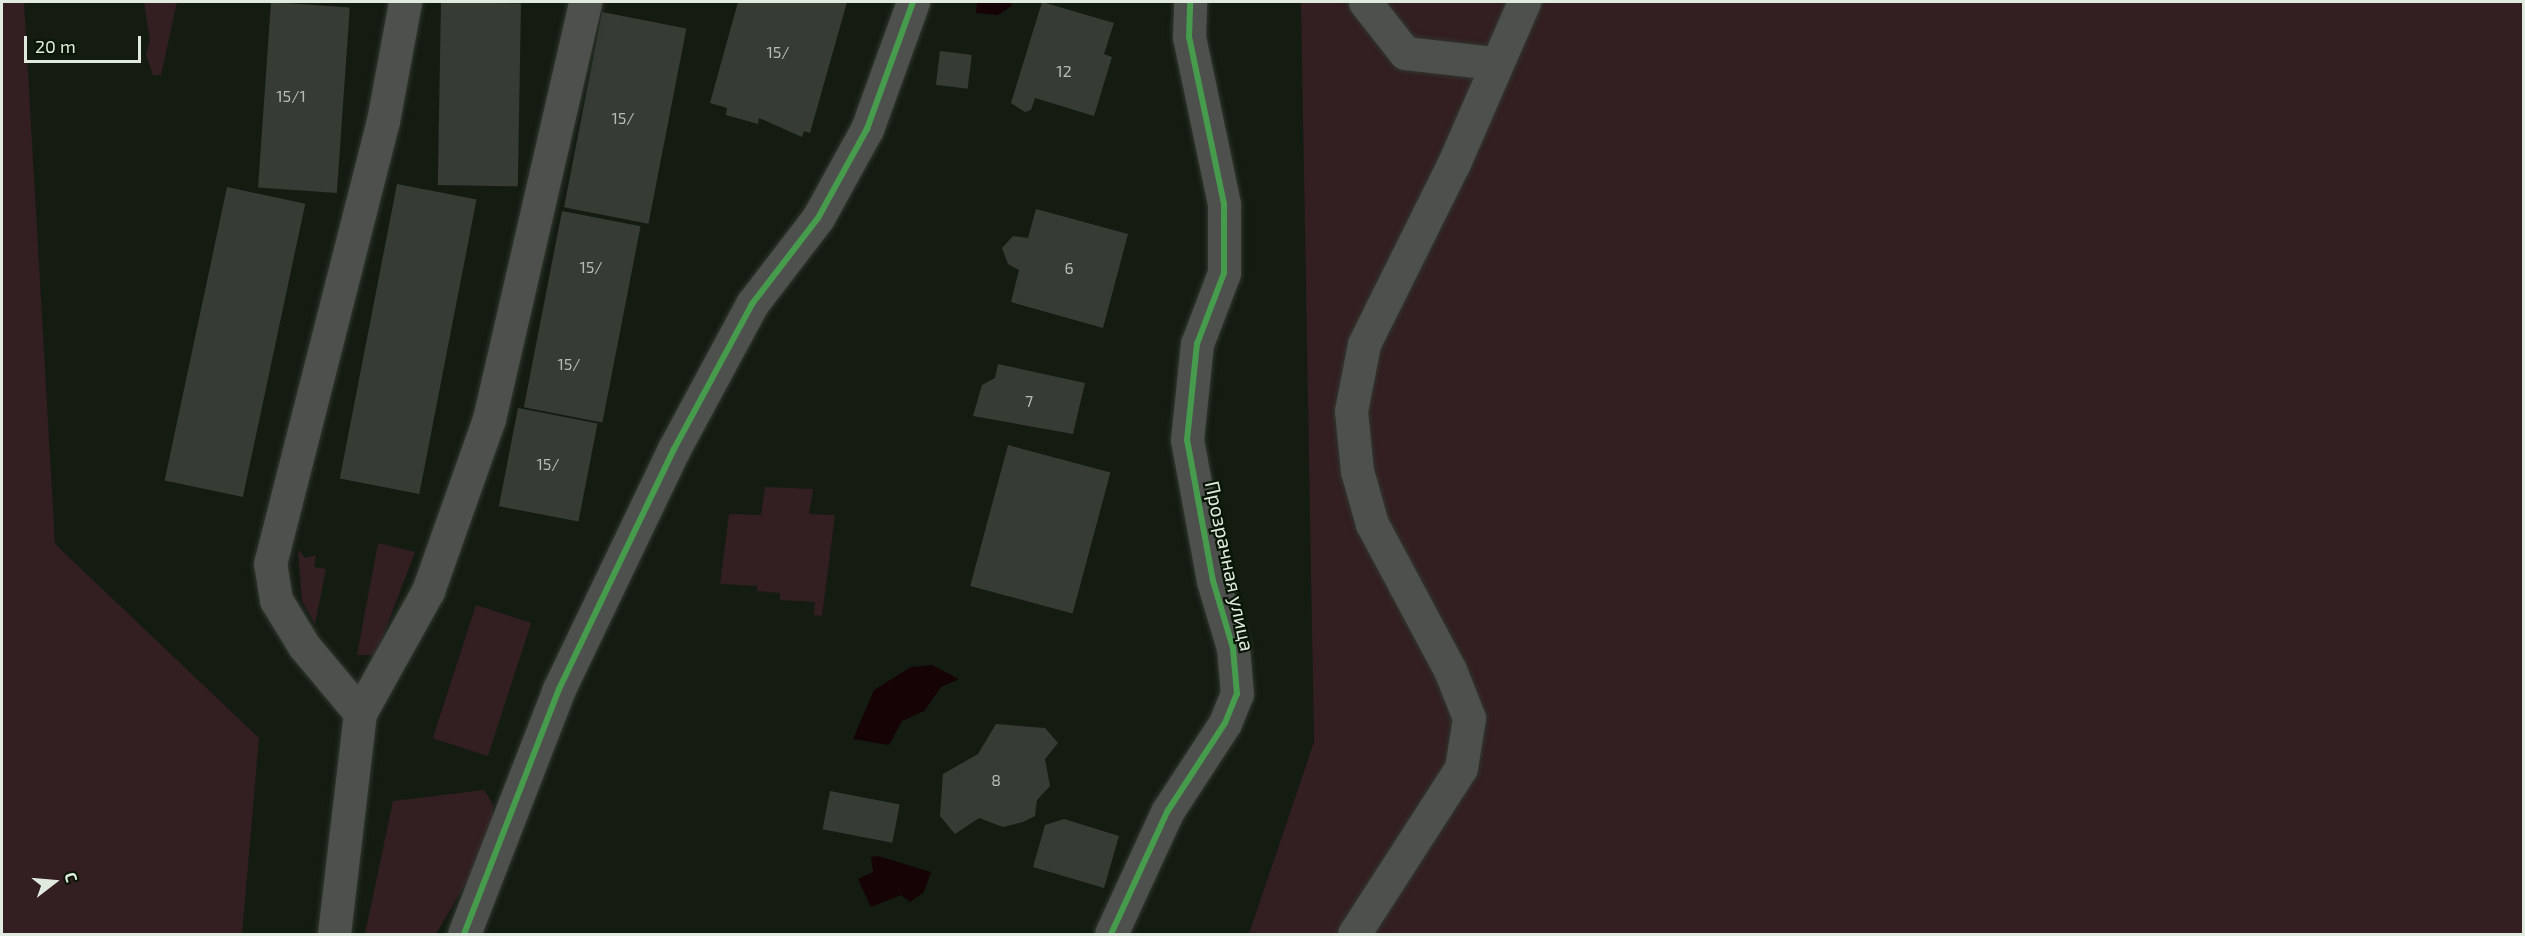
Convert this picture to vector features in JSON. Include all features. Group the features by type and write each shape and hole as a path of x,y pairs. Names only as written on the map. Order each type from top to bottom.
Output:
{"street":[{"path":"360,713 299,637 276,600 270,564 383,121 405,2"},
{"path":"334,934 360,713 428,591 489,419 585,2"},
{"path":"464,934 559,689 669,460 752,304 818,218 867,129 913,2"},
{"name":"Прозрачная улица","path":"1111,934 1167,812 1225,723 1237,694 1233,648 1213,581 1187,440 1197,344 1224,273 1224,204 1190,37 1190,2"},
{"path":"1365,2 1405,53 1494,63"},
{"path":"1354,934 1461,768 1469,718 1450,670 1372,524 1357,471 1351,411 1364,344 1454,164 1494,63 1524,2"}],"shaded area":[{"path":"2,2 24,2 55,544 259,738 242,934 2,934"},
{"path":"144,2 177,2 161,75 153,75 146,55 150,40"},
{"path":"977,2 1011,2 1012,6 998,15 976,13"},
{"path":"1301,2 2523,2 2523,934 1249,934 1314,742"},
{"path":"765,487 813,489 809,514 835,515 822,616 814,615 815,602 780,600 780,593 757,591 757,586 720,584 729,514 761,515"},
{"path":"378,543 415,552 376,655 357,655"},
{"path":"298,549 305,558 316,555 314,567 326,569 315,624 302,601"},
{"path":"476,605 531,623 488,756 433,738"},
{"path":"932,665 959,679 941,687 924,711 902,721 889,745 853,739 874,690 911,667"},
{"path":"484,790 493,804 492,823 473,871 436,934 365,934 393,801"},
{"path":"878,856 931,872 924,892 910,902 901,895 871,907 858,879 873,872 871,857"}],"building":[{"path":"271,2 350,8 337,193 258,188"},
{"path":"441,2 521,3 518,186 438,185"},
{"path":"738,2 847,2 810,133 804,131 802,137 759,118 758,124 726,115 727,108 710,103"},
{"path":"1042,2 1114,23 1104,54 1112,57 1094,116 1035,98 1031,110 1025,112 1011,103"},
{"path":"602,12 686,28 648,224 564,207"},
{"path":"940,51 972,55 968,89 936,85"},
{"path":"397,184 477,199 419,494 340,478"},
{"path":"227,187 305,204 243,497 165,480"},
{"path":"1036,209 1128,234 1103,328 1011,302 1019,270 1008,264 1002,248 1013,236 1028,238"},
{"path":"562,211 641,226 602,423 524,407"},
{"path":"998,364 1085,383 1073,434 973,416 982,385 995,378"},
{"path":"518,408 598,423 578,522 499,506"},
{"path":"1008,445 1110,472 1073,613 970,586"},
{"path":"996,724 1045,728 1058,743 1045,759 1050,786 1037,800 1035,816 1003,827 979,818 955,834 940,816 943,774 978,754"},
{"path":"830,791 900,805 892,843 823,829"},
{"path":"1064,819 1119,836 1104,888 1033,867 1045,825"}],"cycle path":[{"path":"464,934 559,689 674,449 752,304 818,218 867,129 913,2"},
{"path":"1111,934 1167,812 1225,723 1237,694 1233,648 1213,581 1187,440 1197,344 1224,273 1224,204 1189,37 1190,2"}]}
